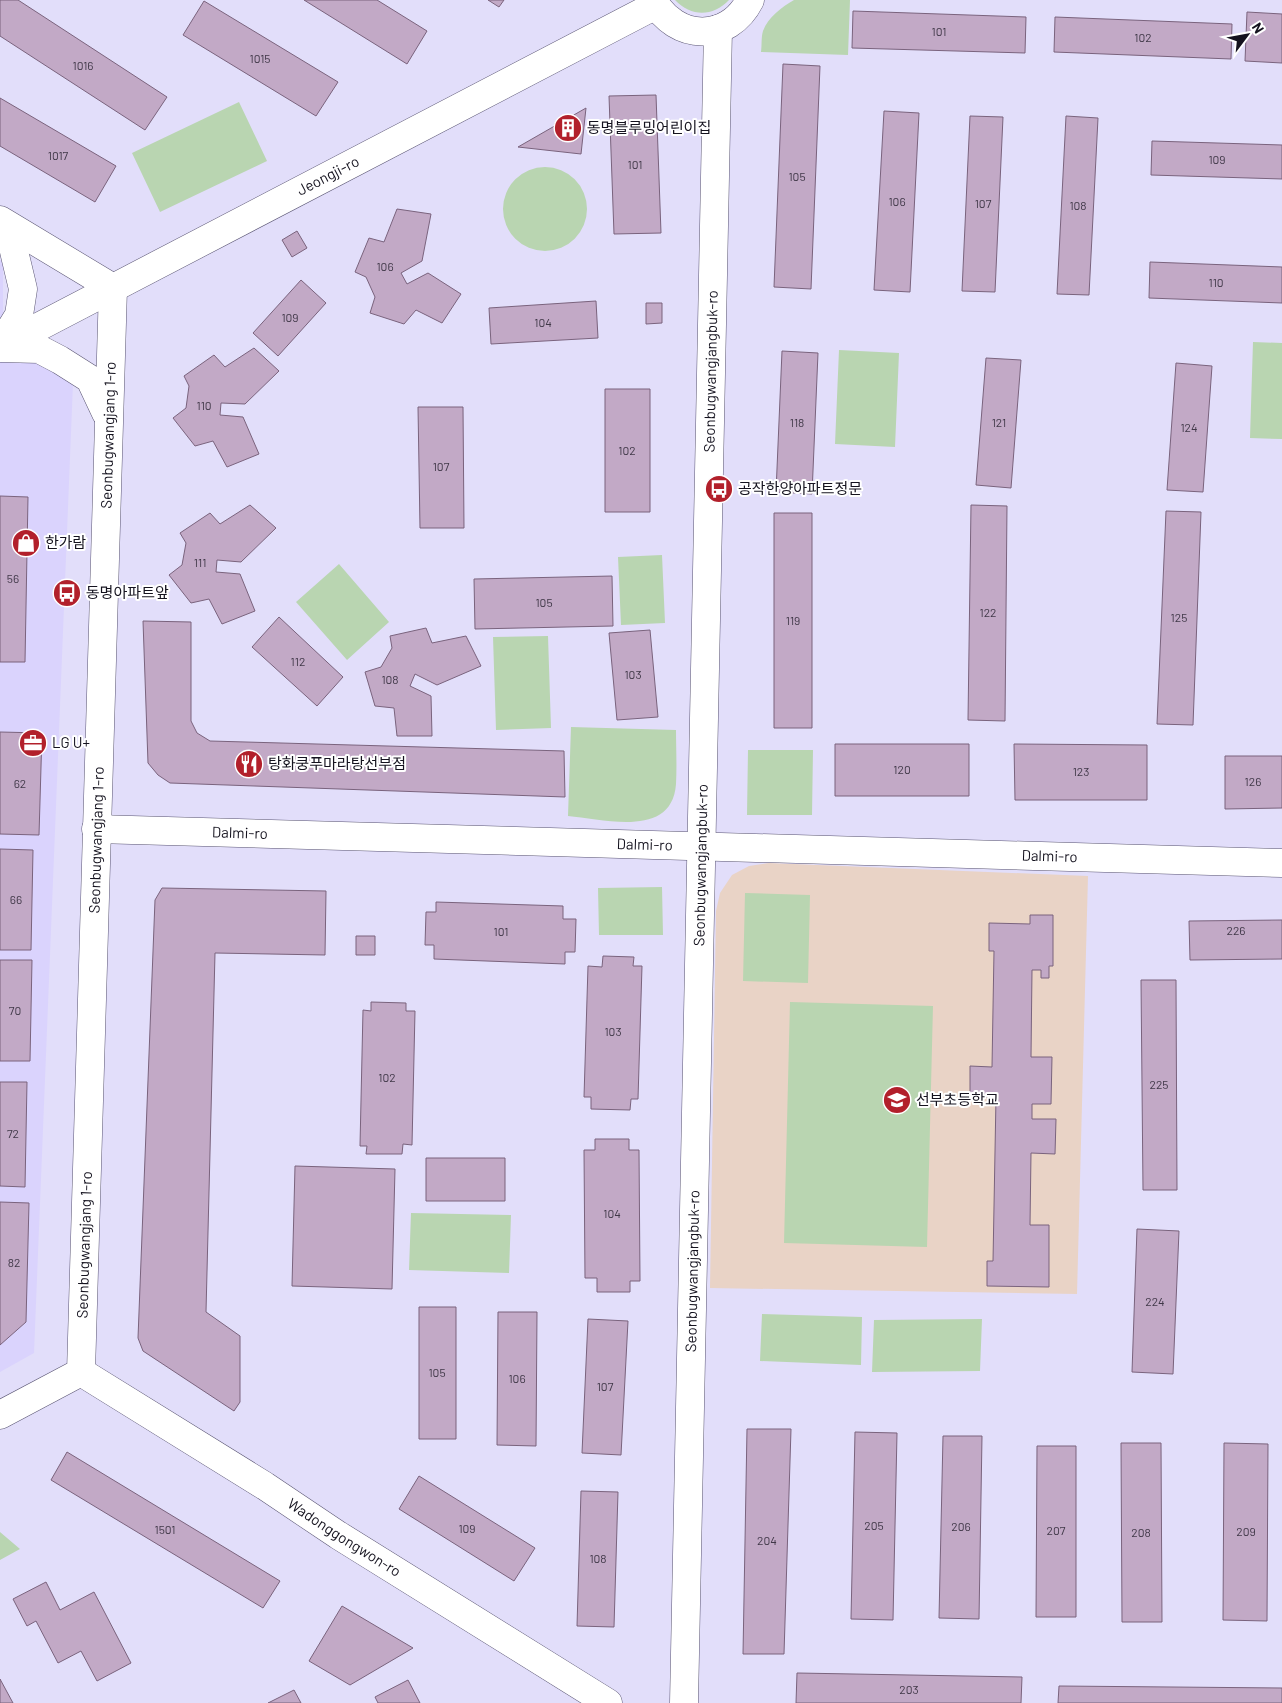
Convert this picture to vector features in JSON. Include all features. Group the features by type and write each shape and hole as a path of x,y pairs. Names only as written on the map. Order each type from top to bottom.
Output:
{"street":[{"path":"655,3 667,18 686,29 696,32 718,29 737,19 750,0"},
{"name":"Jeongji-ro","path":"0,347 655,3"},
{"name":"Seonbugwangjangbuk-ro","path":"684,1703 718,29"},
{"path":"0,220 113,288"},
{"path":"0,230 13,247 23,289 20,315 0,347 39,349 90,379 109,419"},
{"name":"Seonbugwangjang 1-ro","path":"81,1372 113,288"},
{"name":"Dalmi-ro","path":"96,829 1282,862"},
{"path":"0,1415 81,1372"},
{"name":"Wadonggongwon-ro","path":"81,1372 608,1703"}],"shaded area":[{"path":"0,260 3,262 3,342 73,383 34,1353 0,1372"},
{"name":"선부초등학교","path":"769,863 1088,876 1077,1294 710,1288 716,911 720,893 732,875 749,866"}],"green space":[{"path":"675,0 729,0 716,10 702,13 688,10"},
{"path":"794,0 850,0 848,55 761,52 762,33 768,21"},
{"path":"239,102 267,161 160,212 132,153"},
{"path":"545,167 568,174 580,186 587,209 580,232 568,244 545,251 522,244 510,232 503,209 510,186 522,174"},
{"path":"1253,342 1282,343 1282,439 1250,438"},
{"path":"839,350 899,353 895,447 835,444"},
{"path":"662,555 665,623 621,625 618,557"},
{"path":"339,564 389,622 347,660 296,602"},
{"path":"548,636 551,728 496,730 493,637"},
{"path":"571,727 676,730 676,784 672,801 662,813 650,819 634,822 617,822 568,816"},
{"path":"748,750 813,750 812,815 747,815"},
{"path":"662,887 663,935 599,935 598,888"},
{"path":"745,893 810,895 808,983 743,981"},
{"path":"790,1002 933,1006 927,1247 784,1243"},
{"path":"411,1213 511,1215 509,1273 409,1270"},
{"path":"762,1314 862,1317 861,1365 760,1361"},
{"path":"982,1319 980,1371 872,1372 874,1320"},
{"path":"0,1532 20,1549 0,1560"}],"building":[{"path":"0,0 18,0 167,97 145,130 0,36"},
{"path":"304,0 377,0 427,31 407,64"},
{"path":"488,0 504,0 499,7"},
{"path":"204,1 338,82 316,116 183,35"},
{"path":"853,11 1026,17 1025,53 852,48"},
{"path":"1247,12 1282,14 1282,63 1245,61"},
{"path":"1055,17 1232,24 1231,59 1054,52"},
{"path":"783,64 820,66 811,289 774,287"},
{"path":"656,95 661,233 614,234 609,96"},
{"path":"0,98 116,166 95,202 0,146"},
{"name":"동명블루밍어린이집","path":"586,108 581,154 518,147"},
{"path":"884,111 919,113 910,292 874,290"},
{"path":"970,116 1003,117 995,292 962,291"},
{"path":"1066,116 1098,118 1089,295 1057,294"},
{"path":"1152,141 1282,145 1282,179 1151,175"},
{"path":"397,209 431,214 422,261 401,273 407,284 428,273 461,294 442,323 416,310 404,324 370,313 375,297 366,277 355,272 369,238 384,242"},
{"path":"297,231 307,248 292,257 282,240"},
{"path":"1150,262 1282,267 1282,303 1149,298"},
{"path":"301,280 326,303 278,356 253,333"},
{"path":"596,301 598,338 491,344 489,308"},
{"path":"646,303 662,303 662,323 646,324"},
{"path":"254,348 279,371 245,404 221,403 220,415 243,417 259,454 227,467 213,441 195,446 173,418 186,408 189,386 184,376 214,355 225,367"},
{"path":"782,351 818,353 812,494 776,492"},
{"path":"986,358 1021,360 1011,488 976,485"},
{"path":"1176,363 1212,366 1203,492 1167,490"},
{"path":"605,389 650,389 650,512 605,512"},
{"path":"418,407 463,407 464,528 420,528"},
{"path":"0,496 28,497 25,662 0,662"},
{"path":"250,505 276,528 241,562 217,560 216,572 240,574 255,611 222,624 209,599 191,603 169,575 182,565 186,543 180,533 210,513 220,524"},
{"path":"971,505 1007,506 1005,721 968,720"},
{"path":"1166,511 1201,512 1193,725 1157,724"},
{"path":"774,513 812,513 812,728 774,728"},
{"path":"612,576 613,626 475,629 474,579"},
{"path":"279,617 343,677 317,706 252,647"},
{"path":"143,621 191,622 191,721 197,733 210,741 564,751 565,797 170,783 158,775 148,763"},
{"path":"426,628 432,643 466,636 481,666 437,685 415,674 410,686 431,696 432,736 397,736 394,708 375,706 365,672 381,667 392,648 390,636"},
{"path":"650,630 658,717 617,720 609,633"},
{"path":"0,732 42,733 39,835 0,834"},
{"path":"835,744 969,744 969,796 835,796"},
{"path":"1014,744 1147,745 1147,800 1015,800"},
{"path":"1225,756 1282,756 1282,808 1225,809"},
{"path":"0,849 33,850 31,950 0,950"},
{"path":"162,888 326,891 325,955 215,953 206,1312 240,1336 240,1402 234,1411 143,1351 138,1338 155,900"},
{"path":"436,902 563,906 563,919 576,919 575,952 565,952 565,964 434,959 434,945 425,945 426,912 436,912"},
{"path":"1030,915 1053,915 1053,966 1049,966 1049,978 1041,978 1041,970 1032,970 1031,1057 1052,1057 1051,1104 1032,1104 1032,1119 1056,1119 1055,1154 1031,1153 1030,1225 1049,1225 1049,1287 987,1286 987,1261 993,1261 996,1097 970,1097 970,1066 992,1067 994,951 989,951 989,923 1030,924"},
{"path":"1282,920 1282,959 1190,960 1189,921"},
{"path":"356,936 375,936 375,955 356,955"},
{"path":"603,956 634,957 633,966 642,966 638,1099 631,1099 630,1110 591,1109 591,1097 584,1097 588,966 602,967"},
{"path":"0,960 32,960 30,1061 0,1061"},
{"path":"1141,980 1176,980 1177,1190 1143,1190"},
{"path":"371,1002 406,1003 406,1011 415,1011 412,1145 403,1144 402,1154 366,1154 367,1146 360,1146 363,1010 371,1011"},
{"path":"0,1082 27,1082 25,1187 0,1186"},
{"path":"595,1139 629,1139 629,1150 639,1150 640,1281 630,1281 630,1292 597,1292 597,1278 585,1278 584,1150 595,1150"},
{"path":"426,1158 505,1158 505,1201 426,1201"},
{"path":"295,1166 395,1169 392,1289 292,1286"},
{"path":"0,1202 29,1203 26,1322 0,1345"},
{"path":"1137,1229 1179,1231 1173,1374 1132,1372"},
{"path":"419,1307 456,1307 456,1439 419,1439"},
{"path":"498,1312 537,1312 536,1446 497,1445"},
{"path":"588,1319 628,1321 621,1455 582,1453"},
{"path":"747,1429 791,1429 784,1654 743,1654"},
{"path":"855,1432 897,1433 893,1620 851,1619"},
{"path":"943,1436 982,1436 979,1619 939,1618"},
{"path":"1121,1443 1161,1443 1162,1622 1122,1622"},
{"path":"1224,1443 1268,1444 1267,1621 1223,1620"},
{"path":"1037,1446 1076,1446 1076,1617 1036,1617"},
{"path":"67,1452 280,1581 263,1608 51,1480"},
{"path":"419,1476 535,1548 514,1581 399,1509"},
{"path":"581,1491 618,1492 614,1627 577,1626"},
{"path":"46,1582 60,1610 94,1592 131,1663 97,1681 81,1651 58,1663 36,1621 27,1626 13,1599"},
{"path":"342,1606 413,1648 350,1685 309,1661"},
{"path":"797,1673 1022,1677 1021,1703 796,1703"},
{"path":"0,1679 13,1703 0,1703"},
{"path":"408,1680 420,1703 378,1703 375,1697"},
{"path":"1059,1686 1282,1688 1282,1703 1058,1703"},
{"path":"294,1690 301,1703 268,1703"}],"place":[{"name":"동명블루밍어린이집","path":"568,128"},
{"name":"공작한양아파트정문","path":"719,489"},
{"name":"한가람","path":"26,543"},
{"name":"동명아파트앞","path":"67,593"},
{"name":"LG U+","path":"33,743"},
{"name":"탕화쿵푸마라탕선부점","path":"249,764"},
{"name":"선부초등학교","path":"897,1100"}]}
